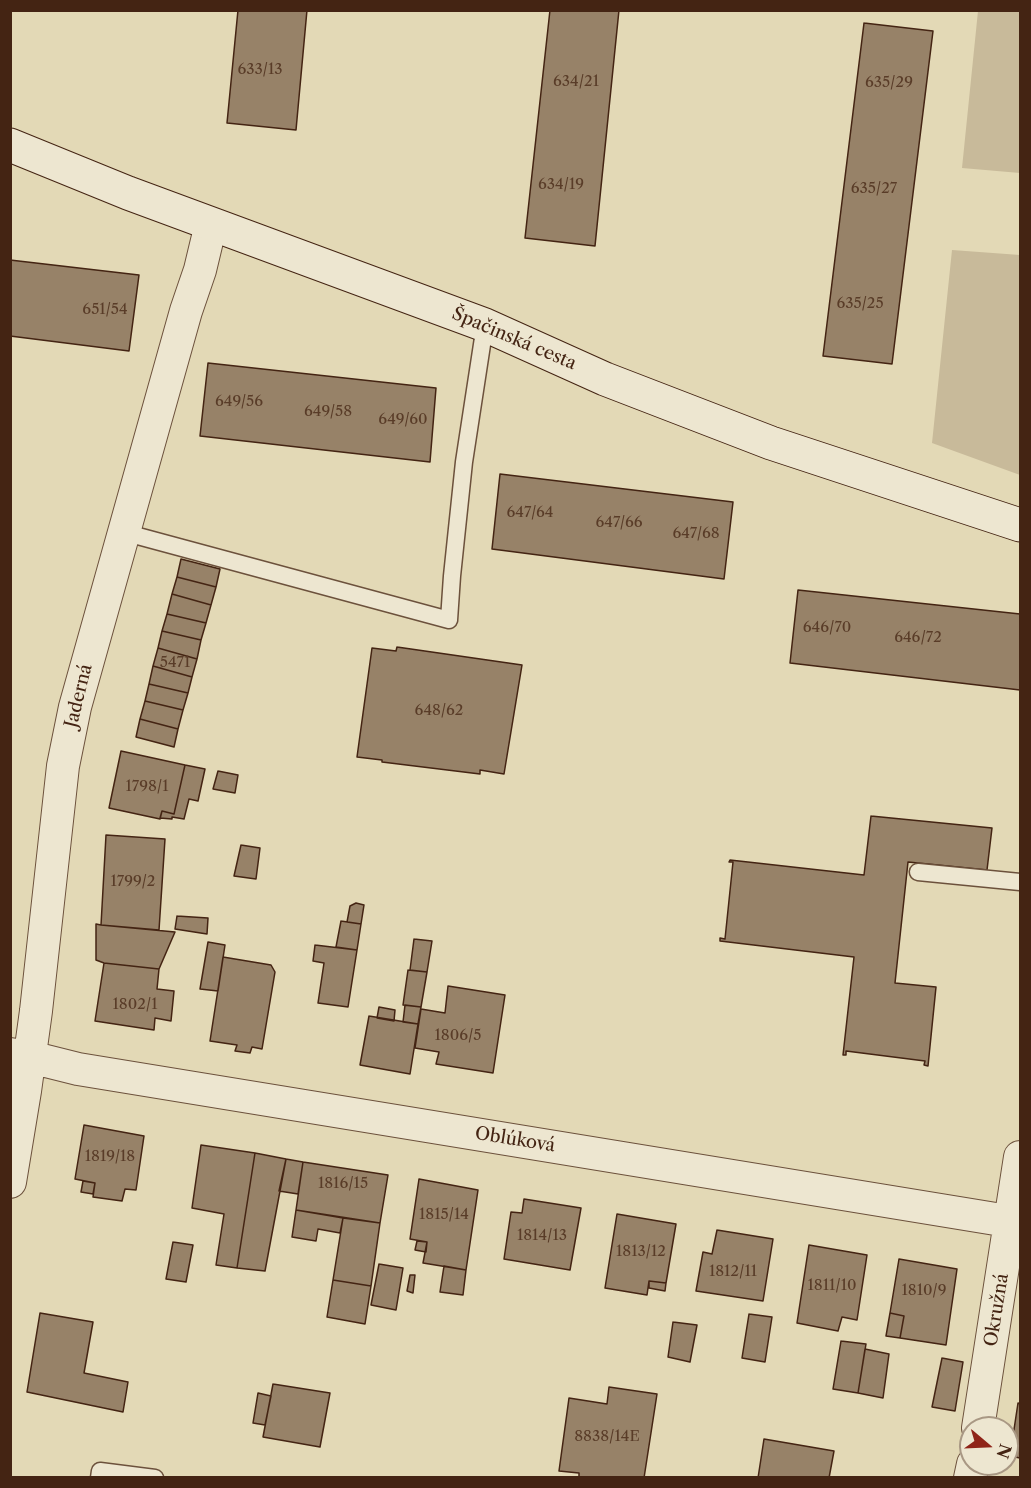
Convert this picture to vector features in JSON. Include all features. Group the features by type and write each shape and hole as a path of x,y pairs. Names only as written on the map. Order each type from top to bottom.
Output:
{"street":[{"name":"Špačinská cesta","path":"10,145 128,193 485,325 605,379 771,442 1020,525"},
{"name":"Jaderná","path":"10,1182 20,1056 63,766 75,707 186,311 200,270 211,224"},
{"name":"Oblúková","path":"20,1056 78,1069 1016,1222"},
{"name":"Okružná","path":"980,1416 1016,1222 1020,1157"}],"lane":[{"path":"123,532 449,621 464,462 485,325"},
{"path":"918,872 1020,882"},
{"path":"99,1478 100,1471 155,1478"}],"shaded area":[{"path":"978,11 1020,11 1020,173 962,168"},
{"path":"952,250 1020,255 1020,475 932,443"}],"building":[{"path":"238,10 307,10 296,130 227,123"},
{"path":"550,10 619,10 595,246 525,238"},
{"path":"864,23 933,31 892,364 823,356"},
{"path":"10,260 139,275 129,351 10,336"},
{"path":"208,363 436,388 430,462 200,436"},
{"path":"500,474 733,502 724,579 492,549"},
{"path":"181,559 220,569 216,587 177,577"},
{"path":"177,577 216,587 211,605 172,594"},
{"path":"798,590 1020,614 1020,690 790,663"},
{"path":"172,594 211,605 206,623 167,614"},
{"path":"167,614 206,623 201,640 162,631"},
{"path":"162,631 201,640 197,659 158,648"},
{"path":"397,647 522,665 504,774 480,770 480,774 357,757 372,648 396,651"},
{"path":"158,648 197,659 192,677 153,666"},
{"path":"153,666 192,677 188,693 149,684"},
{"path":"149,684 188,693 183,710 145,701"},
{"path":"145,701 183,710 178,729 140,719"},
{"path":"140,719 178,729 174,747 136,737"},
{"path":"121,751 185,765 174,814 162,811 160,819 109,808"},
{"path":"185,765 205,769 198,801 189,799 184,819 160,818 162,811 174,814"},
{"path":"218,771 238,775 235,793 213,789"},
{"path":"871,816 992,828 987,870 908,862 895,983 936,987 928,1066 924,1065 925,1061 846,1051 846,1055 843,1055 854,957 720,941 720,938 725,939 733,862 729,862 730,860 864,875"},
{"path":"106,835 165,839 159,930 101,925"},
{"path":"241,845 260,848 256,879 234,876"},
{"path":"356,903 364,905 361,924 347,922 350,906"},
{"path":"177,916 208,918 207,934 175,929"},
{"path":"341,921 361,924 357,950 336,947"},
{"path":"96,924 175,932 159,969 104,963 96,960"},
{"path":"414,939 432,941 427,972 410,970"},
{"path":"208,942 225,945 218,991 200,989"},
{"path":"315,945 357,950 348,1007 318,1003 324,963 313,961"},
{"path":"223,957 271,965 275,972 262,1049 252,1047 250,1053 235,1051 237,1045 210,1041"},
{"path":"104,963 159,969 157,989 174,991 171,1021 155,1018 154,1030 95,1021"},
{"path":"408,970 427,972 421,1007 403,1005"},
{"path":"448,986 505,995 493,1073 436,1064 439,1052 415,1048 421,1009 445,1013"},
{"path":"405,1005 421,1007 418,1024 403,1022"},
{"path":"379,1007 395,1010 394,1021 377,1018"},
{"path":"369,1016 418,1024 410,1074 360,1065"},
{"path":"84,1125 144,1136 136,1190 125,1189 122,1201 93,1197 95,1183 75,1179"},
{"path":"201,1145 255,1153 237,1268 216,1265 224,1214 192,1208"},
{"path":"255,1153 286,1159 265,1271 237,1268"},
{"path":"286,1159 303,1162 298,1194 279,1191"},
{"path":"303,1162 388,1175 380,1223 296,1210"},
{"path":"419,1179 478,1190 466,1270 423,1263 427,1242 410,1239"},
{"path":"83,1181 95,1183 93,1194 81,1192"},
{"path":"524,1199 581,1208 570,1270 504,1259 511,1212 522,1213"},
{"path":"296,1210 343,1218 340,1233 318,1229 316,1241 292,1237"},
{"path":"617,1214 676,1224 666,1283 649,1281 647,1295 605,1288"},
{"path":"343,1218 380,1223 371,1286 333,1280"},
{"path":"717,1230 773,1239 763,1301 696,1291 703,1252 712,1254"},
{"path":"417,1241 427,1242 426,1252 415,1250"},
{"path":"173,1242 193,1245 186,1282 166,1279"},
{"path":"809,1245 867,1255 857,1320 842,1317 838,1331 797,1323"},
{"path":"899,1259 957,1269 946,1345 900,1338 904,1316 890,1313"},
{"path":"379,1264 403,1268 396,1310 371,1305"},
{"path":"444,1266 466,1270 463,1295 440,1292"},
{"path":"410,1275 415,1275 413,1293 407,1291"},
{"path":"333,1280 371,1286 365,1324 327,1317"},
{"path":"649,1281 666,1283 665,1291 649,1288"},
{"path":"40,1313 93,1322 84,1373 128,1382 123,1412 27,1392"},
{"path":"890,1313 904,1316 900,1338 886,1336"},
{"path":"749,1314 772,1317 765,1362 742,1358"},
{"path":"673,1322 697,1325 690,1362 668,1357"},
{"path":"841,1341 866,1344 858,1393 833,1389"},
{"path":"865,1349 889,1354 883,1398 858,1393"},
{"path":"942,1358 963,1362 955,1411 932,1407"},
{"path":"273,1384 330,1393 320,1447 263,1437"},
{"path":"609,1387 657,1394 644,1478 579,1478 579,1473 559,1471 569,1398 607,1404"},
{"path":"258,1393 271,1396 265,1425 253,1423"},
{"path":"1018,1403 1020,1404 1020,1458 1019,1416 1016,1416"},
{"path":"764,1439 834,1451 829,1478 758,1478"}]}
